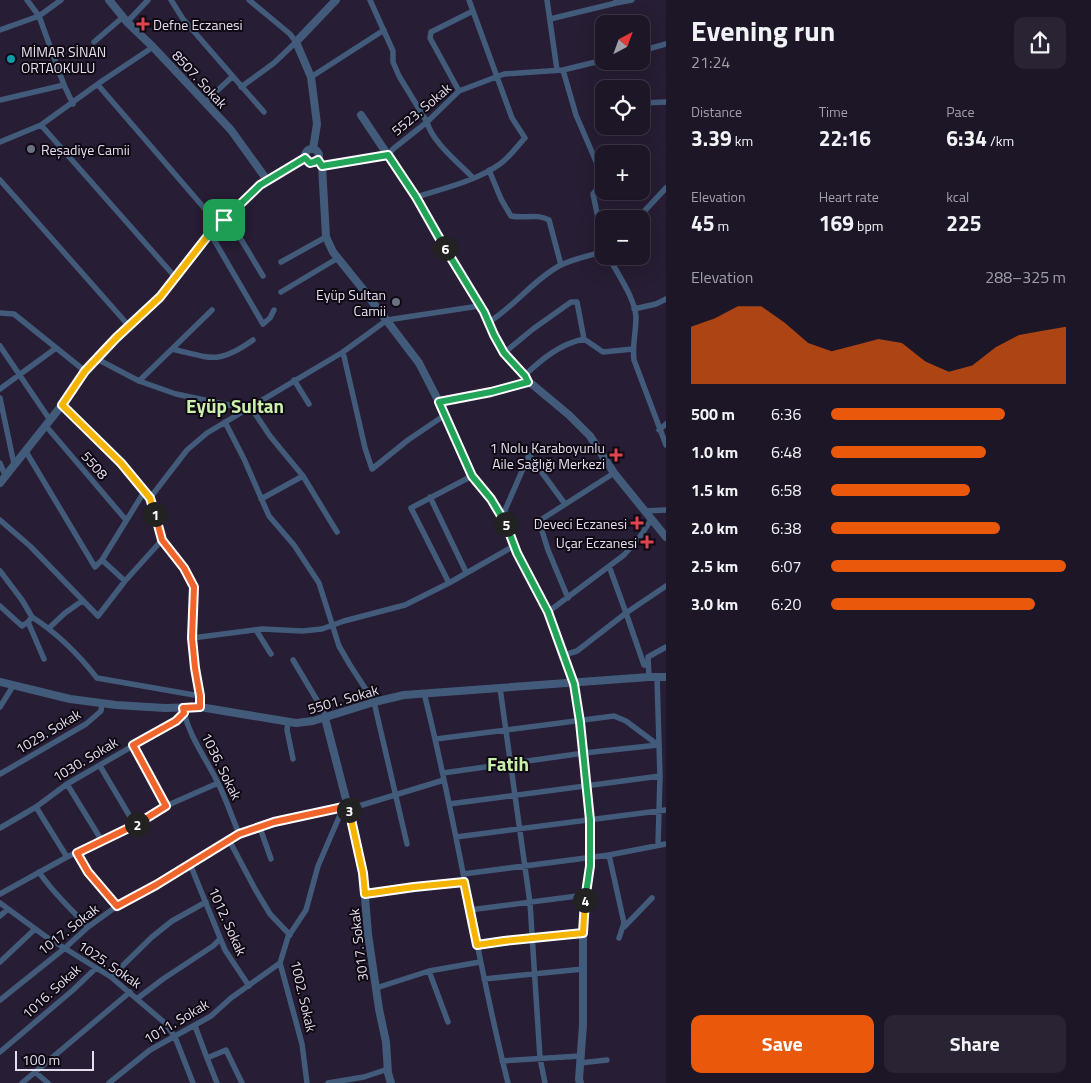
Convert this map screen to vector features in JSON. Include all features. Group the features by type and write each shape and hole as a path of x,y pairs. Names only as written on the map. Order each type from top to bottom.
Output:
{"street":[{"path":"27,0 39,16 64,85 73,104"},
{"path":"0,30 39,16 60,0"},
{"name":"8507. Sokak","path":"109,0 125,20 231,130 267,180"},
{"path":"94,42 125,20 148,0"},
{"path":"171,0 183,19 232,78 264,112"},
{"path":"249,0 290,34 296,42 311,77 317,124 312,149"},
{"path":"370,0 393,51 393,62 399,76 427,122 428,128 473,178"},
{"path":"416,197 473,178 502,163 524,138 512,118 469,0"},
{"path":"547,0 560,70 576,115 595,159"},
{"path":"550,19 616,2 632,0"},
{"path":"241,87 274,63 334,1"},
{"path":"458,92 430,38 431,32 473,11"},
{"path":"311,77 384,30"},
{"path":"650,48 666,44"},
{"path":"0,142 41,125 153,47"},
{"name":"5523. Sokak","path":"320,163 388,155 427,122 458,92 504,74 560,70 595,62"},
{"path":"205,102 232,78"},
{"path":"0,100 64,85"},
{"path":"98,85 221,222 240,236 263,276"},
{"path":"650,103 666,102"},
{"path":"361,115 416,197 489,322 504,353 526,379 562,409 590,436 614,473 666,537"},
{"path":"41,125 176,278"},
{"path":"305,158 306,152 312,149"},
{"path":"312,149 318,153 320,163 326,237 332,252 419,363 439,402 472,476 491,499 508,527 514,546 548,612 574,684 584,753 590,820 589,881 585,895 583,933 580,1083"},
{"path":"0,482 62,405 85,371 160,297 210,233 267,180 305,158"},
{"path":"305,158 310,163 320,163"},
{"path":"489,170 500,199 511,216 542,216 549,220 561,265"},
{"path":"0,180 129,326"},
{"path":"646,210 666,190"},
{"path":"595,191 593,194 596,210"},
{"path":"210,233 263,324 270,318 274,310"},
{"path":"281,262 326,237"},
{"path":"489,322 513,305 547,273 561,265 595,254"},
{"path":"281,292 338,258"},
{"path":"613,265 633,302 636,317 632,349 634,360 666,445"},
{"path":"634,309 656,304 666,299"},
{"path":"504,353 533,329 571,302 577,302 584,339 603,352 632,349"},
{"path":"150,498 187,450 206,433 343,352 387,320 479,306"},
{"path":"139,381 212,310"},
{"path":"0,313 14,314 85,371"},
{"path":"439,402 491,392 526,379 538,363 561,346 584,339"},
{"path":"172,349 218,358 227,356 253,340"},
{"name":"5508","path":"0,346 20,375 48,423 126,520"},
{"path":"0,389 56,348"},
{"path":"343,352 365,448 372,469 408,440 445,416"},
{"path":"97,359 139,381 176,394 238,407 250,406"},
{"path":"294,380 308,404"},
{"path":"0,398 14,464"},
{"path":"62,405 121,463 150,498 162,540 184,568 194,587 192,638 200,707"},
{"path":"250,406 270,436 303,476 337,532"},
{"path":"225,422 244,459 269,516 294,546 320,583 339,646 374,702 397,794 407,844"},
{"path":"659,430 666,424"},
{"path":"25,450 95,567 102,560 144,492"},
{"path":"502,517 529,456 565,504"},
{"path":"0,463 5,475"},
{"path":"568,598 548,550 539,521 614,473"},
{"path":"261,499 303,476"},
{"path":"449,583 411,508 472,476"},
{"path":"430,498 466,572"},
{"path":"644,511 666,510"},
{"path":"0,520 30,546 98,616 125,581 162,540"},
{"path":"548,612 624,555 651,520"},
{"path":"192,638 256,630 302,631 322,629 344,621 405,605 449,583 514,546"},
{"path":"102,560 125,581"},
{"path":"609,566 644,666 648,665"},
{"path":"0,571 22,600 44,658"},
{"path":"564,656 577,651 626,613 666,586"},
{"path":"48,628 82,600"},
{"path":"0,606 22,626 30,620"},
{"path":"30,620 48,628 87,665 97,678 200,696"},
{"path":"256,630 271,654"},
{"path":"658,846 660,776 653,677 648,665 648,657 666,647"},
{"path":"293,660 324,712 325,718"},
{"name":"5501. Sokak","path":"0,682 52,695 102,703 184,710 200,707 288,723 304,723 404,695 666,677"},
{"path":"0,707 13,686"},
{"path":"500,688 530,903 540,1058 545,1083"},
{"path":"424,693 436,739 469,910 508,1083"},
{"name":"1029. Sokak","path":"0,774 86,724 100,711 102,703"},
{"name":"1030. Sokak","path":"0,828 67,784 176,721 184,710"},
{"name":"1036. Sokak","path":"184,710 204,759 218,783 239,834"},
{"path":"436,739 580,722 614,716 626,721 658,745"},
{"name":"3017. Sokak","path":"325,718 363,873 368,934 391,1083"},
{"path":"288,723 287,730 293,759"},
{"path":"133,745 166,806"},
{"path":"442,773 584,753 658,745"},
{"path":"100,766 135,825"},
{"path":"449,804 660,776"},
{"name":"1017. Sokak","path":"0,1000 88,927 117,906 239,834 303,815 347,808 444,780"},
{"path":"0,894 39,872 135,825 166,806 218,783"},
{"path":"67,784 102,841"},
{"path":"36,806 67,858"},
{"name":"1002. Sokak","path":"307,1083 302,1044 280,963 290,935 306,910 323,853 347,808"},
{"path":"456,838 666,810"},
{"path":"260,828 271,859"},
{"path":"230,840 270,914 290,935"},
{"path":"463,874 609,855 666,844"},
{"path":"77,853 88,872 117,906"},
{"path":"609,855 624,923 619,938"},
{"name":"1012. Sokak","path":"190,864 220,939 231,961 249,986"},
{"path":"39,872 54,892 88,927"},
{"path":"365,894 464,882"},
{"path":"469,910 585,895"},
{"path":"622,928 652,898"},
{"name":"1025. Sokak","path":"0,902 36,929 112,977 165,1023 175,1037 193,1083"},
{"path":"112,977 152,937 172,921 206,902"},
{"path":"0,916 8,909"},
{"path":"0,962 36,929"},
{"path":"477,945 583,933"},
{"path":"138,998 213,946 220,939"},
{"path":"376,988 429,971 480,962"},
{"name":"1011. Sokak","path":"109,1083 150,1050 211,1016 231,998 280,963"},
{"name":"1016. Sokak","path":"0,1052 74,990 96,968"},
{"path":"484,979 583,969"},
{"path":"429,971 448,1022"},
{"path":"22,1083 130,992"},
{"path":"195,1026 217,1083"},
{"path":"208,1058 226,1050 242,1083"},
{"path":"502,1061 540,1058 607,1060"},
{"path":"328,1083 364,1077 388,1069"},
{"path":"35,1072 48,1083"},
{"path":"307,1083 314,1083"}],"place":[{"name":"Defne Eczanesi","path":"143,24"},
{"name":"MİMAR SİNAN ORTAOKULU","path":"11,59"},
{"name":"Reşadiye Camii","path":"31,149"},
{"name":"Eyüp Sultan Camii","path":"396,302"},
{"name":"1 Nolu Karaboyunlu Aile Sağlığı Merkezi","path":"616,455"},
{"name":"Deveci Eczanesi","path":"637,523"},
{"name":"Uçar Eczanesi","path":"647,542"}],"district":[{"name":"Eyüp Sultan","path":"235,405"},
{"name":"Fatih","path":"508,763"}],"route":[{"path":"388,155 416,197 484,312 504,353 525,376 528,382 491,392 439,402 472,476 491,499 508,527 517,553 548,612 574,684 584,753 591,840 589,881 585,895 583,933 477,945 464,882 365,894 363,873 348,806 274,822 239,834 156,885 117,906 88,872 77,853 135,825 166,806 133,745 176,721 184,713 183,708 200,707 200,696 192,638 194,587 184,568 162,540 150,498 121,463 62,405 85,371 116,338 160,297 210,233 224,220 260,185 305,158 310,163 318,160 322,166 388,155"}]}
